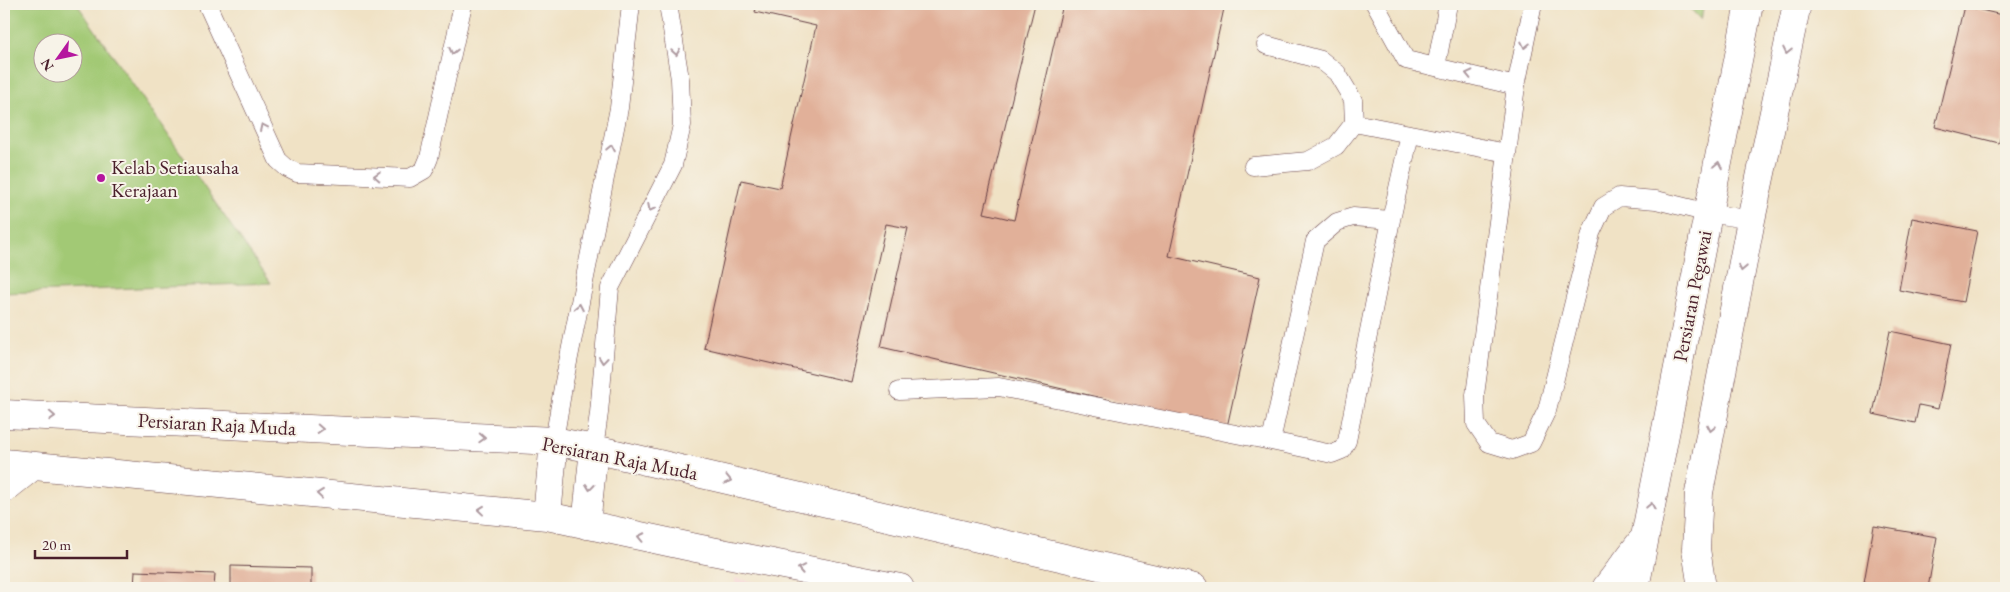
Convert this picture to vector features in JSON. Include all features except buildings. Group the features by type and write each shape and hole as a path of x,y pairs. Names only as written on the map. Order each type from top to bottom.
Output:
{"main road":[{"name":"Persiaran Pegawai","path":"1635,588 1749,4"},
{"path":"1702,588 1696,549 1699,493 1751,220 1797,4"},
{"name":"Persiaran Raja Muda","path":"4,414 554,441 594,448 1194,588"},
{"path":"547,516 554,441"},
{"path":"586,525 594,448"},
{"path":"4,463 547,516 696,548 900,588"},
{"path":"4,489 33,466"},
{"path":"1606,588 1645,536"}],"lane":[{"path":"207,4 278,160 287,168 298,172 410,178 424,170 429,158 464,4"},
{"path":"554,441 563,387 619,108 631,4"},
{"path":"594,448 599,414 610,288 673,164 682,125 680,79 668,4"},
{"path":"1375,4 1406,60 1516,86"},
{"path":"1436,67 1448,4"},
{"path":"1533,4 1516,86 1475,395 1476,424 1489,443 1512,450 1531,443 1547,410 1591,233 1603,207 1619,197 1656,200 1708,213 1751,220"},
{"path":"1253,166 1308,160 1336,146 1354,123 1352,100 1337,73 1321,60 1266,45"},
{"path":"1354,123 1507,152"},
{"path":"899,391 999,387 1332,454 1342,450 1347,441 1410,134"},
{"path":"1271,441 1314,241 1337,222 1353,217 1391,220"}],"shaded area":[{"path":"735,578 786,588 735,588"}],"green space":[{"name":"Kelab Setiausaha Kerajaan","path":"4,4 77,4 271,283 4,293"},
{"path":"1686,4 1704,4 1701,20"}],"place":[{"name":"Kelab Setiausaha Kerajaan","path":"101,178"}]}
